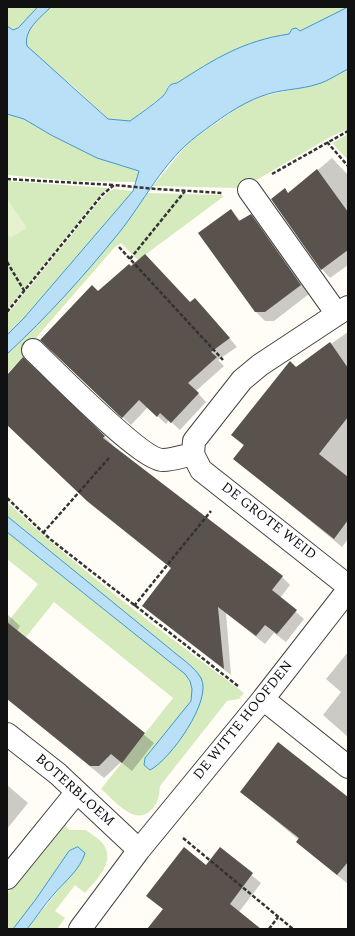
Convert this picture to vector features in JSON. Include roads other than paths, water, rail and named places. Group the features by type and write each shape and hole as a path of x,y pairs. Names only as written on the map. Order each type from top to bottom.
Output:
{"street":[{"path":"33,350 126,438 151,457 162,460 193,454 194,441 242,380 260,365 343,310 249,190"},
{"name":"DE GROTE WEID","path":"193,454 201,470 348,586"},
{"name":"DE WITTE HOOFDEN","path":"80,929 139,850 263,699 348,590"},
{"path":"263,699 348,767"},
{"name":"BOTERBLOEM","path":"7,734 58,774 76,793 139,850"},
{"path":"7,878 76,793"}],"water":[{"path":"38,7 51,7 30,29 26,40 27,46 108,119 130,121 163,96 171,85 177,83 217,58 258,41 289,34 292,29 296,28 300,31 348,7 348,69 318,84 276,92 253,99 228,113 186,145 164,169 118,234 92,265 51,311 7,354 7,335 24,318 133,191 139,171 97,158 51,135 24,119 7,114 7,26 13,30 18,28"},
{"path":"7,516 186,662 201,678 203,688 201,700 188,728 168,754 150,770 144,765 145,758 191,701 192,689 190,681 185,674 7,532"},
{"path":"78,847 85,853 80,865 50,898 27,929 13,929 69,851"}]}
